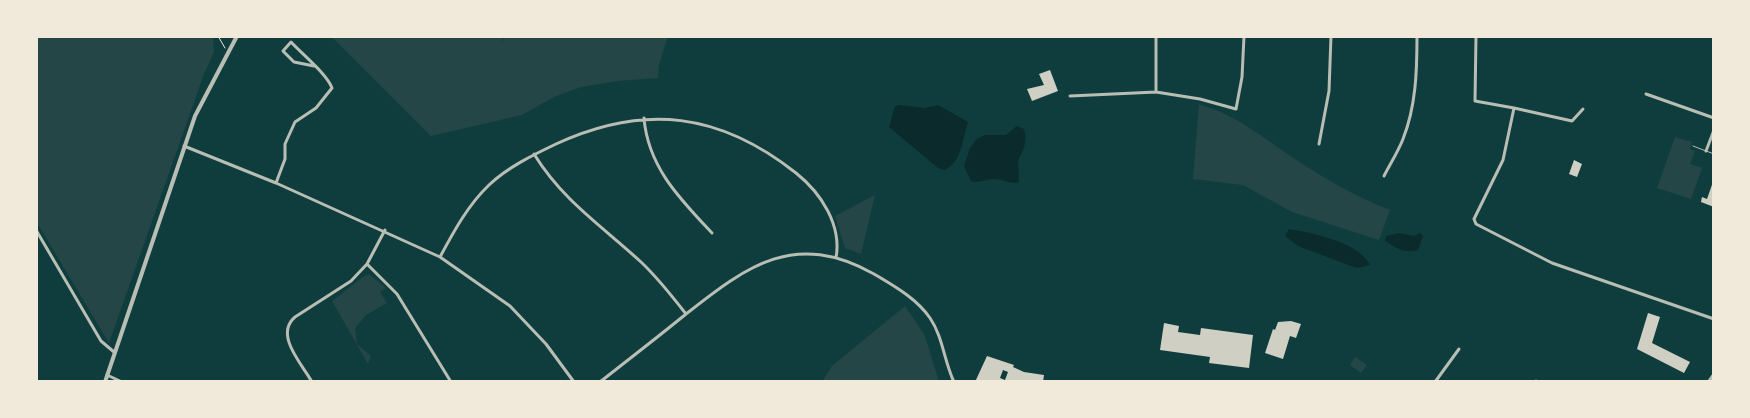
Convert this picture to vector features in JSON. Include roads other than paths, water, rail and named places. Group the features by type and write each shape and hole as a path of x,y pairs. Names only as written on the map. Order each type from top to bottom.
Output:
{"street":[{"path":"105,382 184,146 201,102 237,36"},
{"path":"1156,36 1156,92"},
{"path":"1070,96 1156,92 1200,99 1236,109 1242,77 1244,36"},
{"path":"1318,144 1329,91 1331,36"},
{"path":"1384,176 1403,139 1411,113 1417,74 1418,36"},
{"path":"1476,36 1475,101 1572,121 1583,109"},
{"path":"276,183 285,161 284,144 295,122 316,108 332,88 314,66 291,42 282,51 294,62 314,66"},
{"path":"1646,94 1714,118"},
{"path":"1514,108 1503,160 1474,219 1476,224 1545,260 1714,319"},
{"path":"644,118 650,148 664,178 680,201 712,233"},
{"path":"440,257 458,224 481,193 504,173 534,154 591,129 616,122 644,118 683,120 715,128 748,142 790,168 809,185 829,212 837,237 836,258"},
{"path":"1706,151 1714,130"},
{"path":"184,146 385,230 440,257 510,306 530,325 574,382"},
{"path":"534,154 564,196 643,263 686,314"},
{"path":"36,230 101,341 114,352"},
{"path":"312,382 287,340 288,326 295,317 347,285 367,264 385,230"},
{"path":"600,382 730,279 760,263 804,254 836,258 877,276 918,304 930,318 938,333 954,382"},
{"path":"367,264 397,294 451,382"},
{"path":"1435,382 1459,349"},
{"path":"107,375 122,382"},
{"path":"1709,382 1714,375"}],"lane":[{"path":"1693,146 1714,154"}]}
